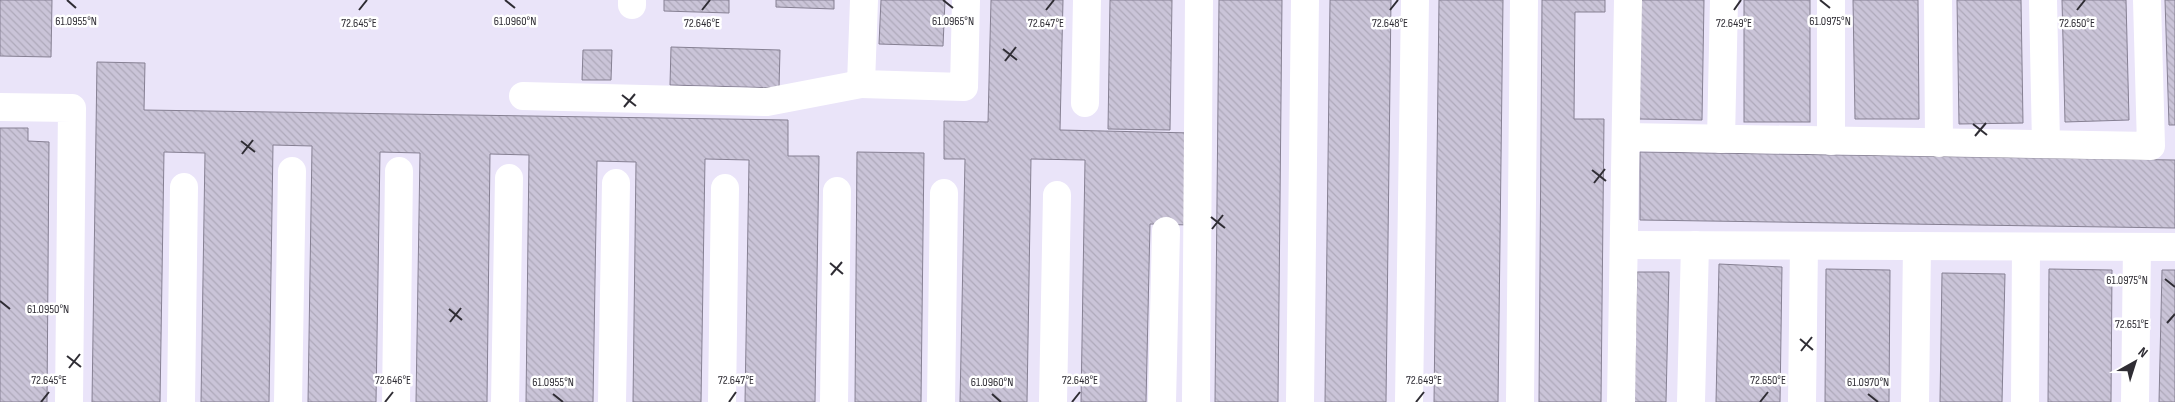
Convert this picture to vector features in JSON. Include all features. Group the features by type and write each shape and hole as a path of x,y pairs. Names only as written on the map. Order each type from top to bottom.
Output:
{"lane":[{"path":"862,84 864,0"},
{"path":"523,96 767,102 862,84 964,87 966,0"},
{"path":"1085,103 1087,0"},
{"path":"1196,402 1199,0"},
{"path":"1300,402 1305,0"},
{"path":"1409,402 1415,0"},
{"path":"1520,402 1524,0"},
{"path":"1621,402 1628,0"},
{"path":"1721,139 1724,0"},
{"path":"1831,0 1831,141"},
{"path":"1938,0 1939,143"},
{"path":"2043,0 2046,144"},
{"path":"1626,137 2151,146 2147,0"},
{"path":"0,107 72,108 69,402"},
{"path":"288,402 292,170"},
{"path":"396,402 399,171"},
{"path":"505,402 509,178"},
{"path":"612,402 616,183"},
{"path":"181,402 184,187"},
{"path":"722,402 725,188"},
{"path":"834,402 837,191"},
{"path":"941,402 944,193"},
{"path":"1053,402 1057,195"},
{"path":"1162,402 1166,231"},
{"path":"1624,245 2175,247"},
{"path":"1692,402 1695,245"},
{"path":"1802,402 1804,246"},
{"path":"1915,402 1917,246"},
{"path":"2025,402 2026,247"},
{"path":"2134,402 2137,247"}],"building":[{"path":"0,0 52,0 51,57 0,56"},
{"path":"664,0 729,0 729,13 664,11"},
{"path":"776,0 834,0 834,9 776,7"},
{"path":"881,0 945,0 943,46 879,44"},
{"path":"991,0 1063,0 1060,130 1192,133 1190,225 1150,224 1146,402 1081,402 1085,160 1031,159 1027,402 960,402 965,159 944,159 944,121 988,122"},
{"path":"1110,0 1172,0 1170,130 1108,129"},
{"path":"1219,0 1282,0 1278,402 1215,402"},
{"path":"1330,0 1391,0 1386,402 1325,402"},
{"path":"1439,0 1503,0 1498,402 1434,402"},
{"path":"1542,0 1605,0 1605,12 1575,12 1574,119 1604,119 1601,402 1539,402"},
{"path":"1640,0 1704,0 1702,120 1639,119"},
{"path":"1744,0 1810,0 1810,122 1744,122"},
{"path":"1853,0 1918,0 1919,119 1855,119"},
{"path":"1957,0 2021,0 2023,123 1959,124"},
{"path":"2062,0 2126,0 2129,120 2065,122"},
{"path":"2165,0 2175,0 2175,125 2169,125"},
{"path":"671,47 780,50 779,88 670,85"},
{"path":"583,50 612,50 611,80 582,80"},
{"path":"97,62 145,63 144,110 788,120 788,156 819,156 815,402 745,402 749,160 705,159 701,402 633,402 636,162 597,161 593,402 526,402 529,155 490,154 487,402 416,402 420,153 380,152 376,402 308,402 312,146 273,145 269,402 201,402 205,153 164,152 160,402 92,402"},
{"path":"0,128 28,128 28,141 49,142 47,402 0,402"},
{"path":"857,152 924,153 921,402 855,402"},
{"path":"1640,152 2175,160 2175,228 1640,220"},
{"path":"1719,264 1782,267 1780,402 1716,402"},
{"path":"1826,269 1890,270 1889,402 1825,402"},
{"path":"2049,269 2112,270 2111,402 2048,402"},
{"path":"2162,270 2175,270 2175,402 2159,402"},
{"path":"1637,272 1669,272 1666,402 1634,402"},
{"path":"1942,273 2005,274 2002,402 1940,402"}]}
